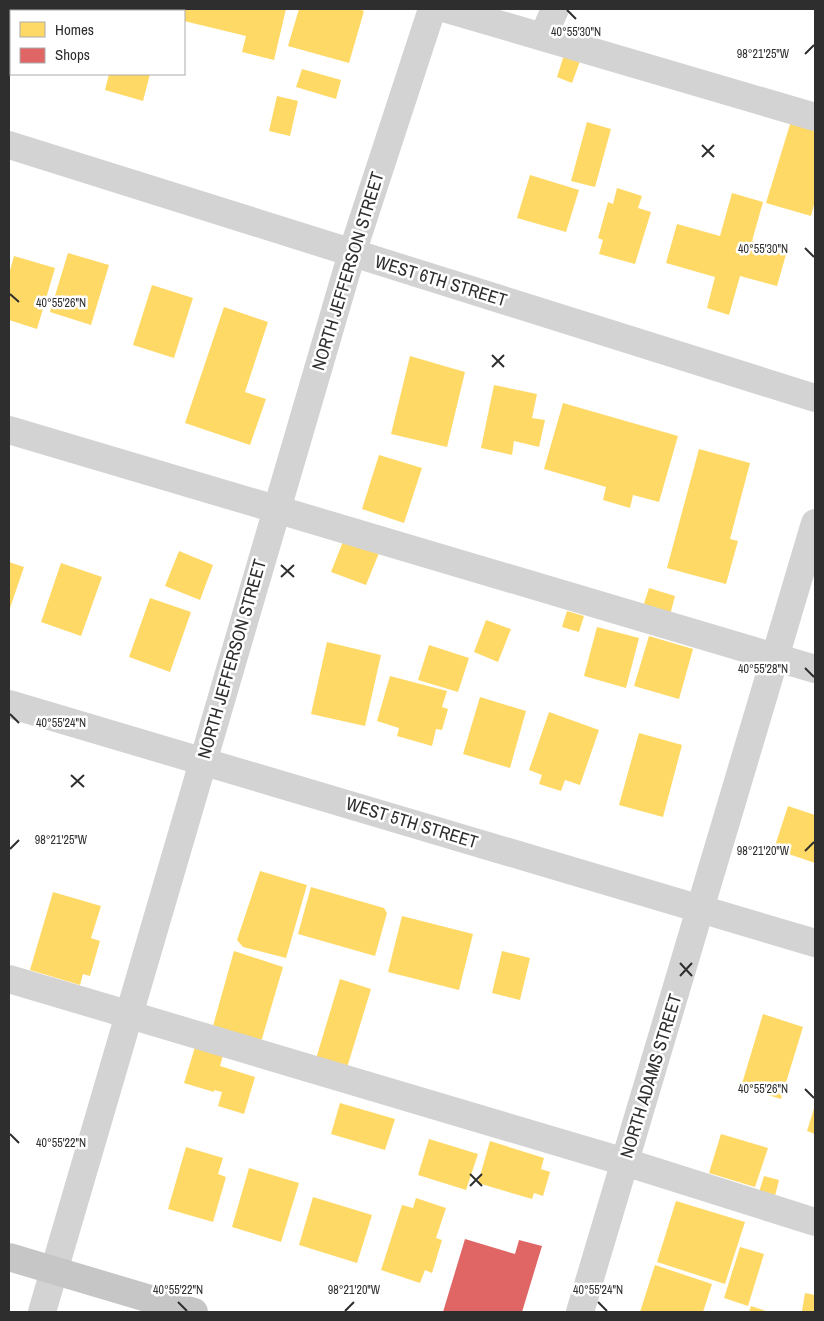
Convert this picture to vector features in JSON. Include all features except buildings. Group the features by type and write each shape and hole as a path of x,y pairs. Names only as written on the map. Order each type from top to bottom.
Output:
{"main road":[{"path":"9,1257 194,1312"}],"street":[{"name":"NORTH JEFFERSON STREET","path":"42,1312 352,253 432,9"},
{"path":"447,9 815,117"},
{"path":"543,37 556,9"},
{"name":"WEST 6TH STREET","path":"9,145 815,398"},
{"path":"9,430 815,669"},
{"name":"NORTH ADAMS STREET","path":"580,1312 815,523"},
{"name":"WEST 5TH STREET","path":"9,704 815,943"},
{"path":"9,978 625,1162 815,1222"}]}
